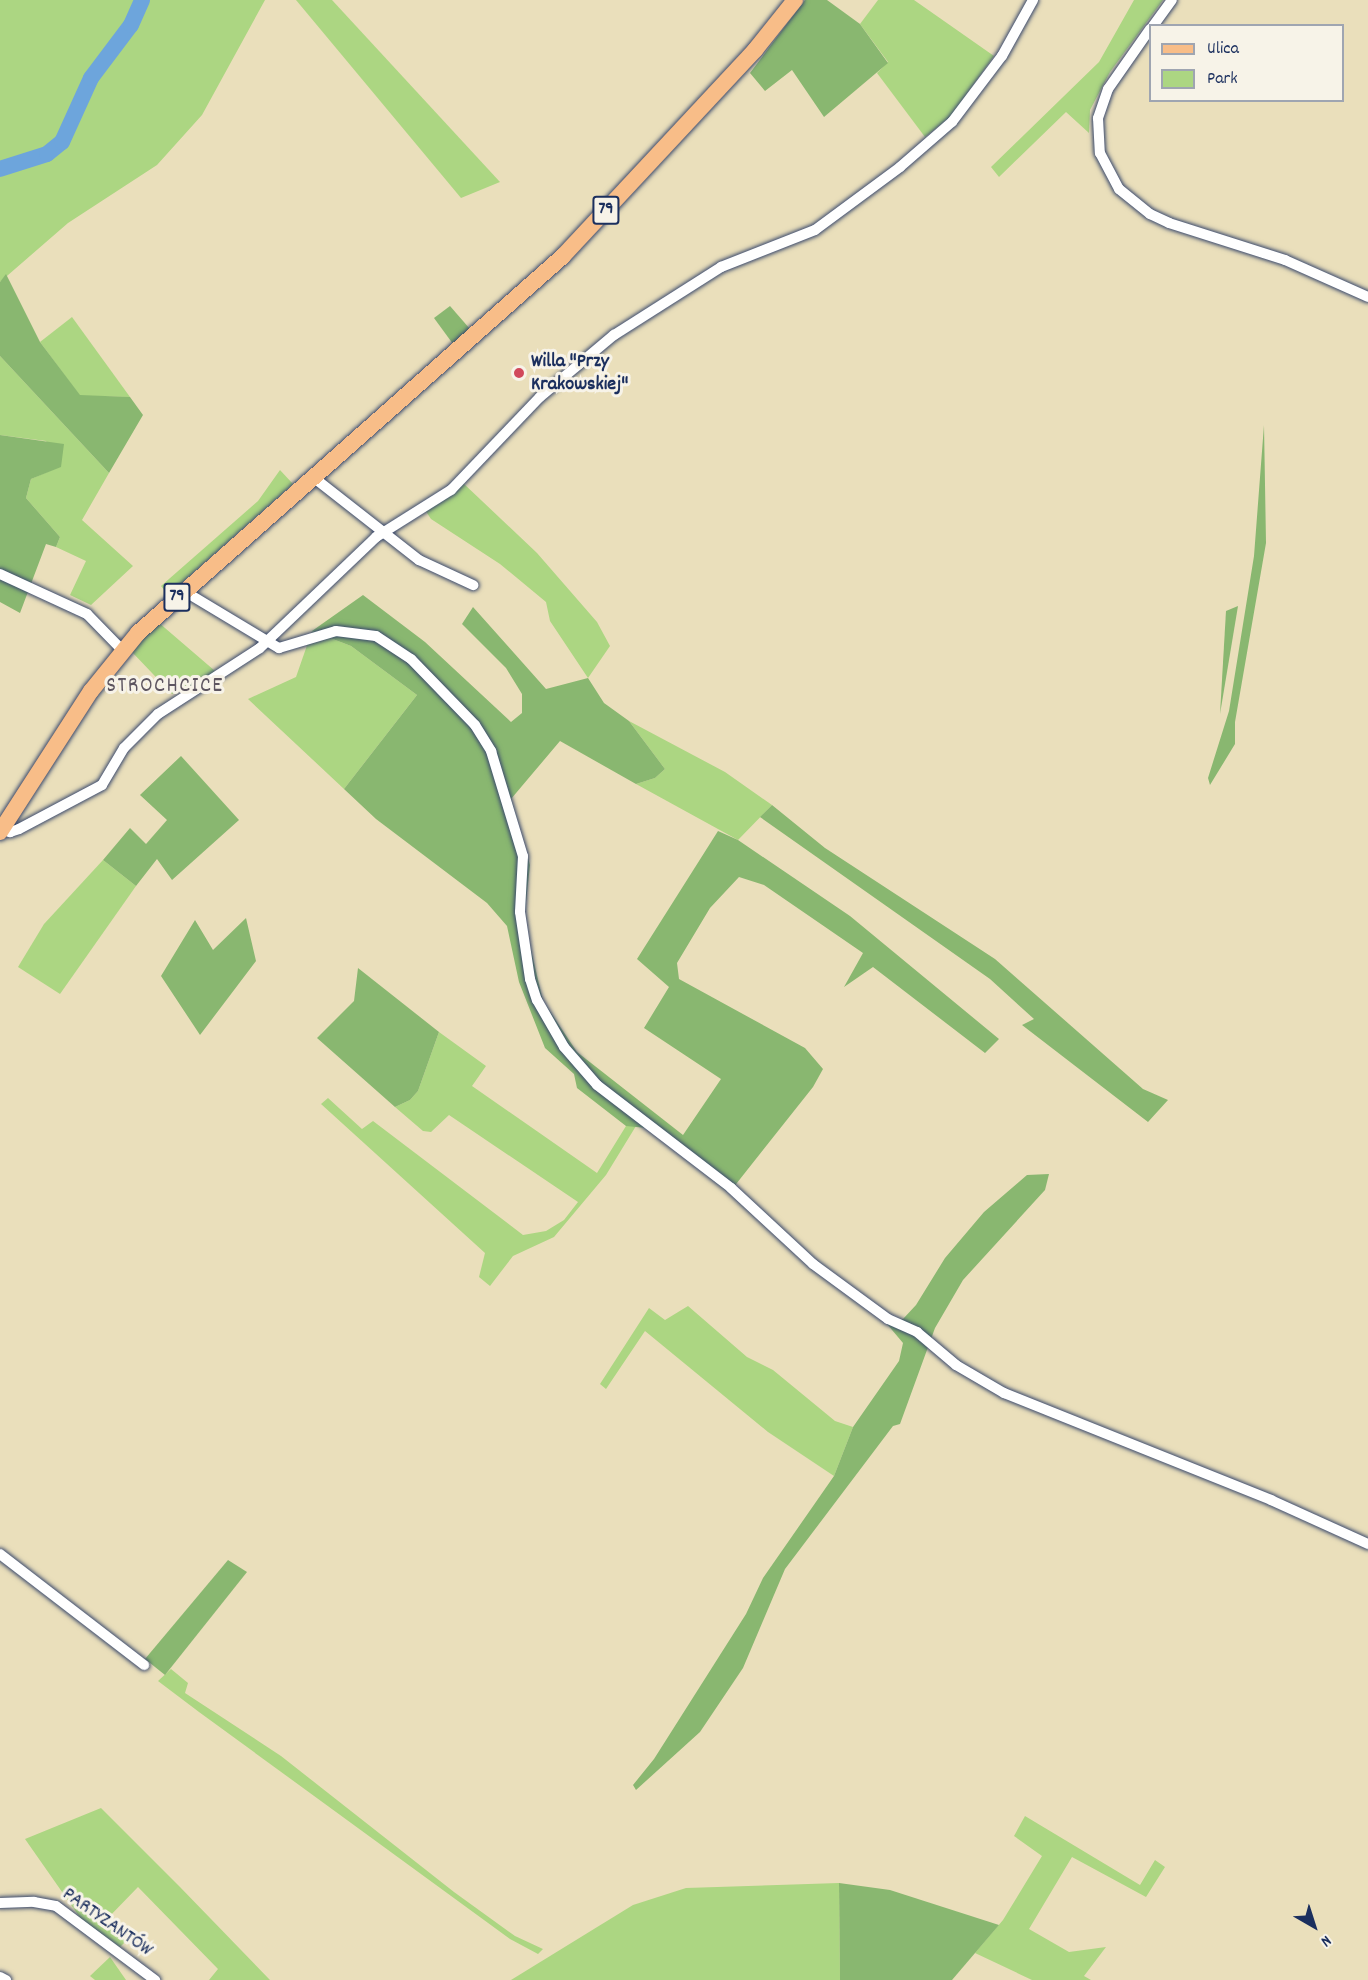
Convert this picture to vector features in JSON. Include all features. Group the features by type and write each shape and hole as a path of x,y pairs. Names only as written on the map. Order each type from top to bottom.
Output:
{"main road":[{"name":"79","path":"1,830 91,691 122,650 184,591 563,256 755,50 795,0"}],"street":[{"path":"1,830 14,831 99,787 124,748 158,714 266,643 385,531 451,490 540,397 614,335 721,267 823,225 900,167 952,122 1002,56 1033,0"},
{"path":"1154,24 1172,0"},
{"path":"1149,30 1108,89 1098,118 1100,153 1119,189 1150,214 1169,223 1285,260 1368,297"},
{"path":"313,477 385,531 419,560 473,585"},
{"path":"0,574 87,614 122,650"},
{"path":"184,591 266,643 283,648 336,631 376,636 411,659 476,725 491,751 523,856 520,912 530,979 537,1000 564,1047 597,1085 730,1188 813,1264 888,1319 916,1332 956,1365 1004,1393 1271,1500 1368,1544"},
{"path":"0,1554 144,1665"},
{"name":"PARTYZANTÓW","path":"0,1903 34,1902 56,1906 155,1980"},
{"path":"0,1977 6,1980"}],"green space":[{"path":"0,0 265,0 202,115 157,165 68,223 0,282"},
{"path":"296,0 332,0 500,182 461,198"},
{"path":"805,0 827,0 860,24 888,63 824,117 792,70 765,91 750,73"},
{"path":"878,0 914,0 994,56 950,117 925,137 877,73 888,62 860,24"},
{"path":"1134,0 1163,0 1110,72 1090,110 1089,133 1066,112 999,177 991,167 1099,62"},
{"path":"6,274 40,342 80,395 130,397 143,415 109,473 0,356 0,282"},
{"path":"450,306 470,329 453,344 434,318"},
{"path":"72,317 130,397 80,396 40,342"},
{"path":"0,356 109,473 82,520 133,566 91,605 70,595 86,561 56,547 60,537 26,498 31,479 61,466 46,441 0,435"},
{"path":"1264,425 1266,543 1235,722 1235,744 1210,785 1208,778 1229,711 1254,556"},
{"path":"0,435 64,444 61,467 31,479 26,498 60,537 56,547 46,544 20,613 0,602"},
{"path":"280,470 293,484 168,595 161,586 258,501"},
{"path":"463,483 537,553 597,622 610,646 588,678 550,621 546,602 500,564 431,519 425,510"},
{"path":"363,595 425,642 511,722 522,713 522,694 506,668 462,624 473,607 546,689 588,678 604,703 629,721 665,769 655,778 636,784 560,741 511,799 530,865 524,920 543,1001 577,1052 683,1135 721,1079 644,1028 669,987 637,959 718,831 738,840 850,916 999,1039 985,1053 873,967 844,987 863,953 764,885 739,877 710,908 677,963 679,979 805,1048 823,1069 813,1087 729,1193 647,1128 626,1126 577,1088 574,1074 545,1048 519,982 507,926 487,903 376,819 344,789 417,695 351,646 312,631"},
{"path":"1238,606 1220,714 1226,611"},
{"path":"158,622 222,677 194,694 188,685 172,694 132,652"},
{"path":"312,631 351,646 417,695 344,789 248,699 296,677"},
{"path":"629,721 725,772 772,805 738,840 636,784 655,778 665,769"},
{"path":"181,756 239,820 172,880 157,859 136,886 103,860 130,828 146,844 167,820 140,795"},
{"path":"772,805 825,848 995,959 1143,1089 1168,1100 1148,1122 1022,1025 1034,1019 990,979 760,817"},
{"path":"103,860 136,886 60,994 18,967 44,924"},
{"path":"246,918 256,961 200,1035 161,976 195,920 213,950"},
{"path":"358,968 439,1032 418,1091 410,1100 395,1107 317,1038 354,1001"},
{"path":"439,1032 486,1066 472,1086 597,1173 626,1126 636,1126 606,1175 554,1237 513,1256 490,1286 479,1277 485,1253 321,1104 328,1098 362,1129 373,1121 523,1235 546,1231 564,1220 578,1202 449,1115 431,1132 423,1131 395,1107 410,1100 418,1091"},
{"path":"1049,1174 1045,1190 963,1280 935,1328 900,1424 893,1426 785,1569 743,1668 700,1732 636,1790 633,1785 654,1759 746,1614 763,1578 834,1476 853,1427 899,1361 903,1343 887,1324 903,1319 916,1305 945,1258 984,1212 1027,1175"},
{"path":"688,1306 747,1357 773,1370 835,1421 853,1427 834,1476 768,1432 645,1331 606,1389 600,1384 649,1308 665,1320"},
{"path":"228,1560 247,1572 165,1675 145,1659"},
{"path":"171,1669 188,1683 185,1693 281,1756 454,1892 515,1936 543,1949 538,1954 510,1939 158,1681"},
{"path":"101,1808 270,1980 209,1980 218,1969 138,1887 105,1921 126,1941 120,1947 81,1919 25,1839"},
{"path":"1025,1816 1140,1885 1155,1860 1165,1867 1146,1897 1072,1857 1029,1929 1069,1952 1106,1947 1084,1976 1091,1980 1032,1980 975,1953 1003,1920 1042,1856 1014,1836"},
{"path":"839,1883 840,1980 511,1980 633,1905 686,1888"},
{"path":"839,1883 890,1890 999,1925 952,1980 840,1980"},
{"path":"110,1957 126,1980 95,1980 90,1976"}],"waterway":[{"path":"0,169 47,154 62,142 91,78 131,25 142,0"}],"place":[{"name":"Willa \"Przy Krakowskiej\"","path":"519,373"}],"district":[{"name":"STROCHCICE","path":"165,687"}]}
